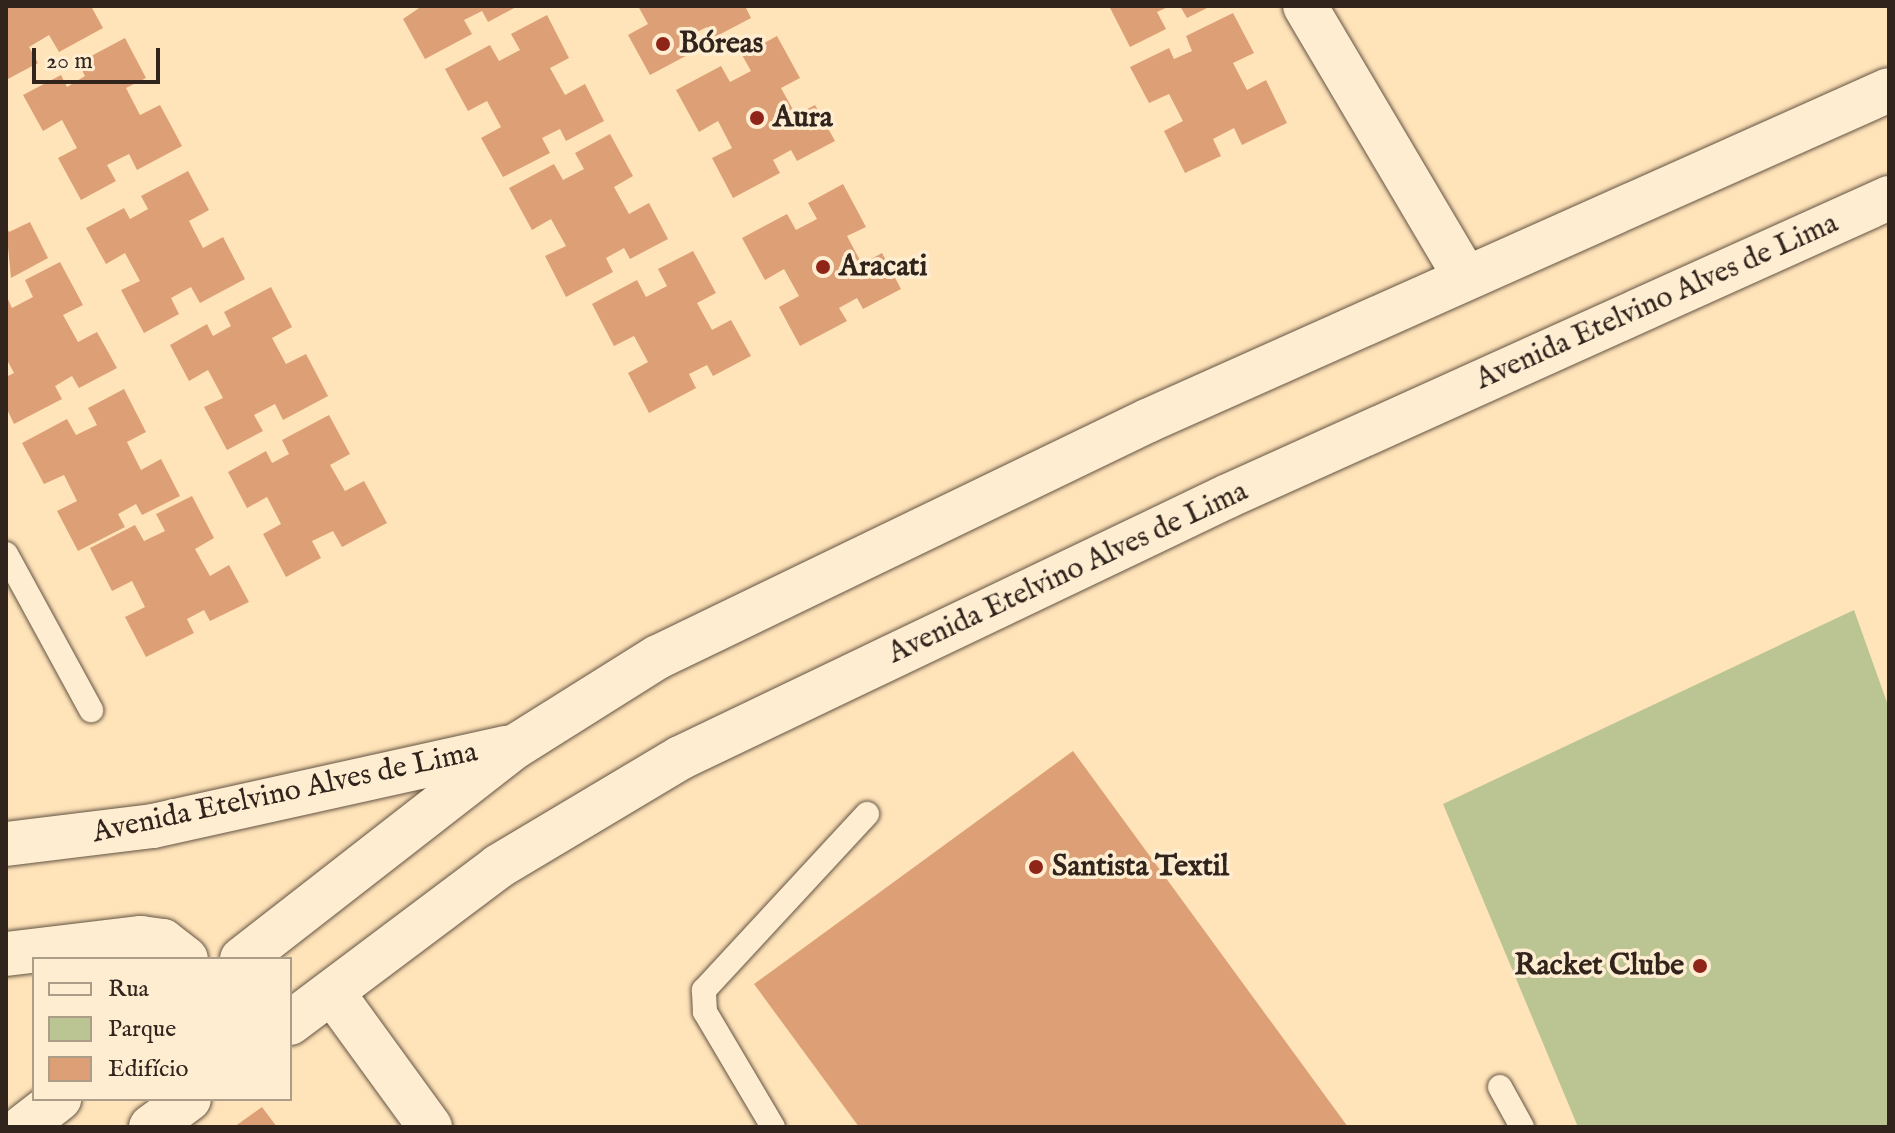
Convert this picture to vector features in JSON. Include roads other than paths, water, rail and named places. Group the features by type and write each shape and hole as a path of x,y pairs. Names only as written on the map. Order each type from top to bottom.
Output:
{"main road":[{"path":"1305,6 1466,278"},
{"name":"Avenida Etelvino Alves de Lima","path":"245,957 516,746 658,657 1147,421 1889,90"},
{"name":"Avenida Etelvino Alves de Lima","path":"292,1022 499,866 680,758 1228,496 1889,198"},
{"name":"Avenida Etelvino Alves de Lima","path":"6,844 153,826 516,746"},
{"path":"6,954 141,938 163,941 183,957"},
{"path":"332,992 430,1127"},
{"path":"23,1127 56,1101"},
{"path":"151,1127 186,1101"}],"lane":[{"path":"6,554 91,710"},
{"path":"773,1127 705,1012 704,990 867,814"},
{"path":"1500,1087 1522,1127"}],"place":[{"name":"Bóreas","path":"663,44"},
{"name":"Aura","path":"757,118"},
{"name":"Aracati","path":"823,267"},
{"name":"Santista Textil","path":"1036,867"},
{"name":"Racket Clube","path":"1700,966"}]}
